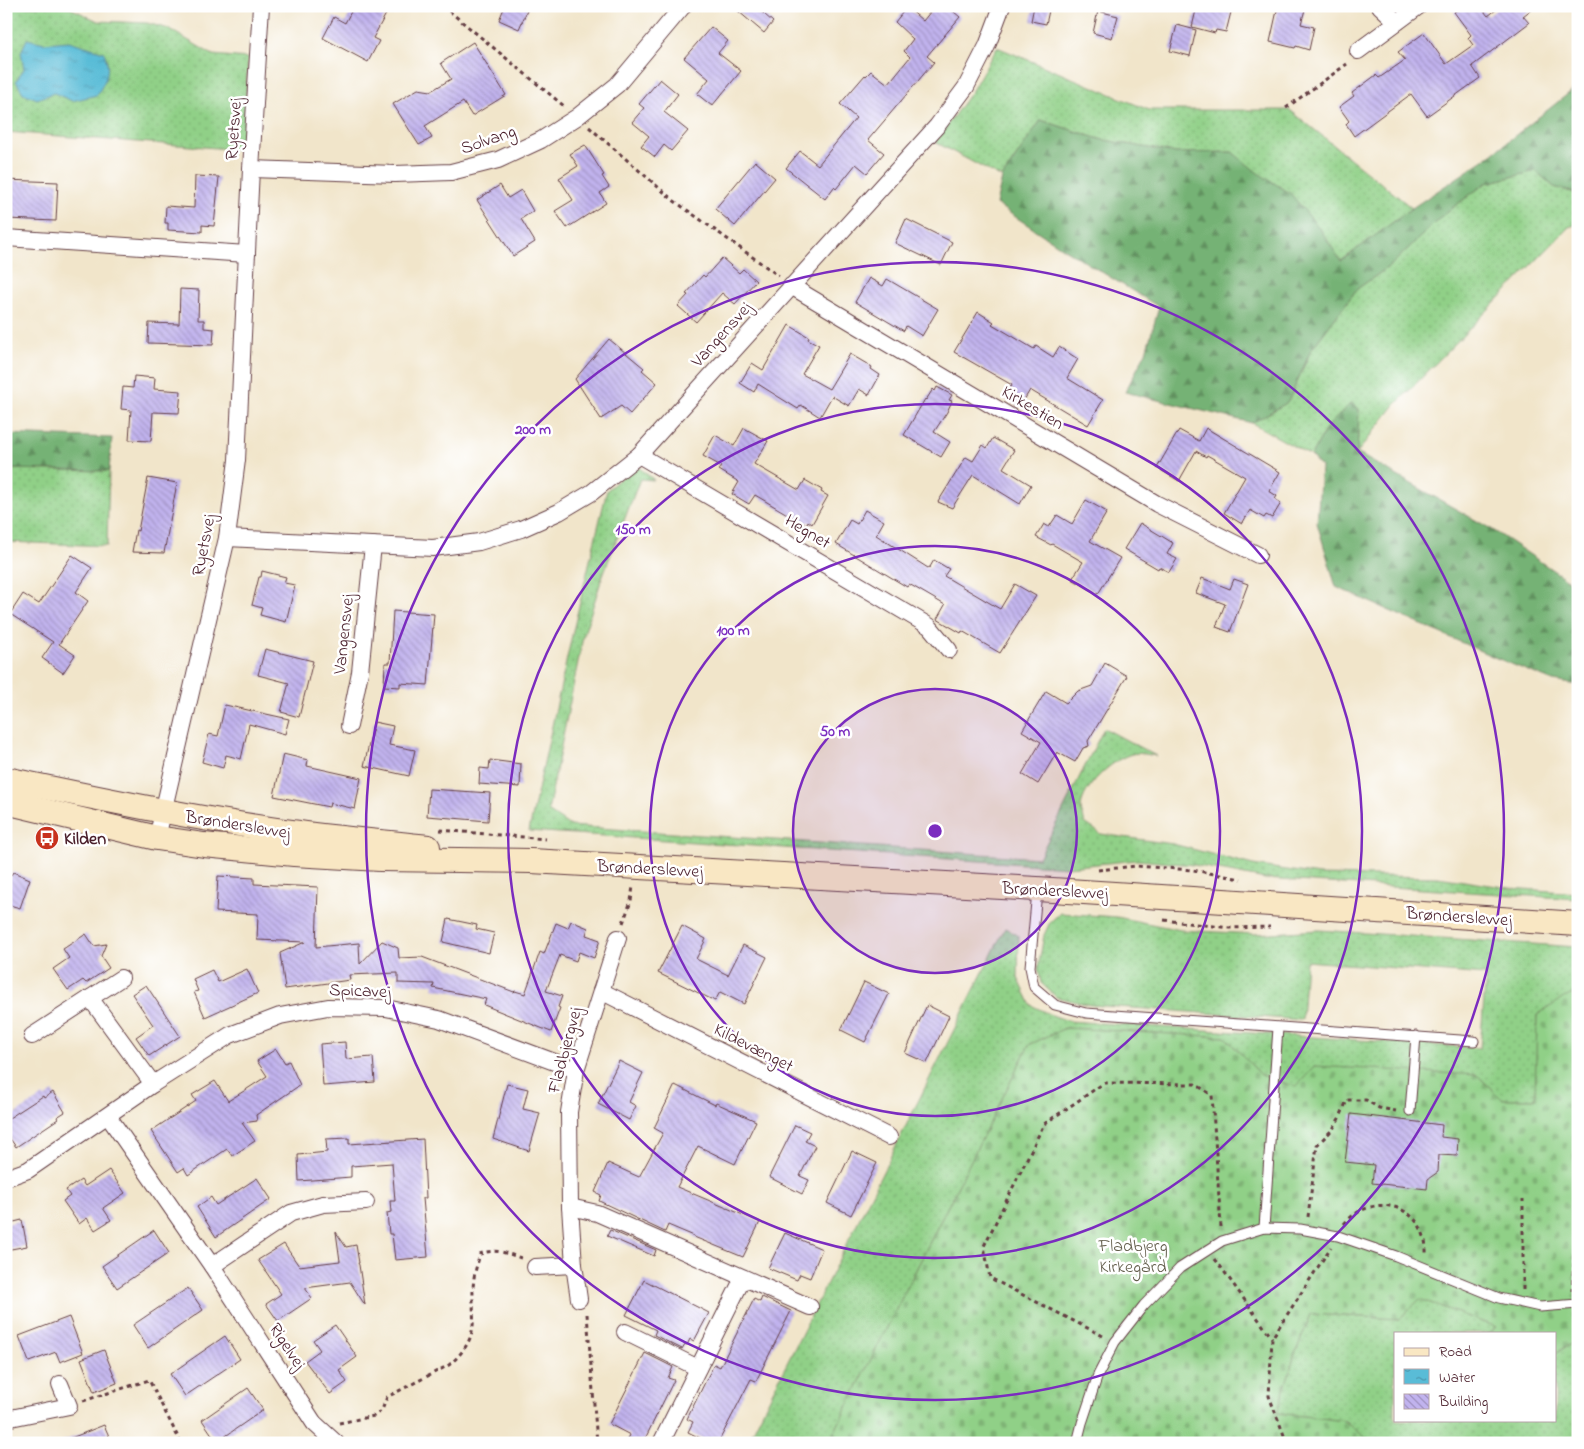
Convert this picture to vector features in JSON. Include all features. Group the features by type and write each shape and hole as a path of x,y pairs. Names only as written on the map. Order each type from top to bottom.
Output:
{"main road":[{"name":"Brønderslevvej","path":"6,779 162,812 300,834 377,841 531,860"},
{"name":"Brønderslevvej","path":"6,802 157,838 204,845 380,860 531,860 1037,889 1578,924"}],"street":[{"name":"Ryetsvej","path":"157,838 227,538 237,460 250,169 261,6"},
{"name":"Solvang","path":"250,169 394,174 451,172 498,160 541,140 577,117 617,85 684,6"},
{"name":"Vangensvej","path":"227,538 433,548 479,542 521,529 559,512 591,493 639,455 943,118 966,87 986,46 1002,6"},
{"path":"1380,6 1397,22"},
{"path":"1358,51 1419,6"},
{"path":"6,238 247,254"},
{"name":"Kirkestien","path":"791,286 1157,504 1258,555"},
{"name":"Hegnet","path":"639,455 929,626 949,650"},
{"name":"Vangensvej","path":"349,726 360,672 373,545"},
{"name":"Fladbjergvej","path":"579,1299 574,1265 570,1207 569,1112 576,1070 618,938"},
{"path":"32,1036 121,978"},
{"name":"Kildevænget","path":"601,992 889,1138"},
{"path":"90,998 153,1084"},
{"name":"Spicavej","path":"6,1178 28,1170 153,1084 230,1035 280,1016 328,1007 386,1008 439,1019 576,1070"},
{"name":"Rigelvej","path":"108,1116 212,1266 314,1424 330,1438"},
{"path":"212,1266 291,1213 322,1204 366,1202"},
{"path":"570,1207 597,1213 810,1307"},
{"path":"535,1267 574,1265"},
{"path":"661,1443 743,1278"},
{"path":"625,1332 698,1368"},
{"path":"6,1419 68,1406 60,1384"}],"lane":[{"path":"1037,889 1030,967 1034,987 1055,1005 1086,1013 1278,1028 1474,1040"},
{"path":"1264,1228 1278,1028"},
{"path":"1410,1111 1416,1036"},
{"path":"1077,1443 1098,1376 1115,1342 1144,1305 1180,1268 1222,1241 1264,1228 1306,1230 1338,1236 1500,1298 1540,1307 1577,1304"}],"path":[{"path":"443,6 577,117 673,200 791,286"},
{"path":"1286,108 1355,58 1358,51"},
{"path":"439,830 548,839"},
{"path":"1093,871 1136,866 1193,870 1246,880"},
{"path":"618,938 631,901 633,882"},
{"path":"1115,1342 990,1278 984,1246 1044,1124 1104,1083 1195,1084 1203,1089 1212,1095 1222,1241"},
{"path":"1306,1230 1318,1144 1334,1129 1347,1100 1366,1100 1379,1108 1410,1111"},
{"path":"1577,1304 1572,1292 1578,1196"},
{"path":"1522,1303 1524,1199"},
{"path":"1287,1443 1269,1396 1272,1338 1347,1221 1360,1210 1384,1205 1395,1207 1413,1218 1424,1236 1426,1246 1423,1268"},
{"path":"330,1438 333,1424 374,1416 382,1410 387,1397 449,1365 456,1359 472,1336 474,1277 480,1254 498,1250 533,1262 535,1267"},
{"path":"1208,1250 1272,1338"},
{"path":"579,1299 586,1302 598,1443"},
{"path":"68,1406 149,1380 181,1443"}],"green space":[{"path":"6,6 66,6 98,21 147,23 169,29 213,55 248,58 243,150 6,132"},
{"path":"997,47 1149,110 1290,110 1412,208 1340,262 1320,229 1232,152 1176,153 1099,139 1041,120 1002,178 935,142 971,92"},
{"path":"1578,86 1578,194 1554,187 1536,171 1486,183 1444,214 1391,265 1357,289 1311,350 1288,402 1252,423 1125,392 1146,352 1159,307 1064,249 996,204 1002,178 1041,120 1099,139 1176,153 1232,152 1258,173 1290,193 1320,229 1341,261 1412,208 1488,157"},
{"path":"1536,171 1554,187 1578,194 1578,224 1569,227 1394,406 1357,453 1359,409 1327,427 1311,456 1252,423 1288,402 1311,350 1357,289 1391,265 1444,214 1486,183"},
{"path":"1351,403 1359,409 1357,453 1493,530 1578,587 1578,685 1553,681 1336,587 1317,523 1321,467 1311,456 1327,427"},
{"path":"6,434 112,438 109,471 6,469"},
{"path":"636,465 654,480 640,479 603,575 583,637 548,811 570,826 1039,858 1104,728 1156,756 1138,753 1124,757 1100,775 1087,791 1081,808 1085,823 1101,834 1173,844 1253,865 1320,875 1438,877 1510,888 1578,893 1578,899 1265,879 1194,865 1137,860 1068,867 529,831 572,635 607,490"},
{"path":"6,469 109,471 107,546 6,542"},
{"path":"1060,913 1117,917 1181,930 1255,934 1319,930 1578,947 1578,993 1570,995 1537,1015 1536,1099 1502,1099 1477,1075 1296,1087 1261,1075 1225,1037 1065,1028 1029,1045 829,1443 747,1443 1005,928 1019,936 1018,978 1031,1005 1069,1021 1480,1048 1486,975 1306,961 1302,1020 1090,1005 1056,997 1041,983 1038,968 1044,935 1050,922"},
{"name":"Fladbjerg Kirkegård","path":"1578,993 1578,1340 1556,1352 1556,1332 1489,1332 1496,1327 1420,1299 1399,1319 1311,1314 1295,1354 1277,1413 1345,1421 1372,1443 829,1443 1029,1045 1065,1028 1225,1037 1261,1075 1296,1087 1315,1066 1477,1075 1502,1099 1535,1099 1537,1015 1570,994"},
{"path":"1420,1299 1496,1327 1489,1332 1394,1332 1394,1422 1556,1422 1556,1352 1578,1340 1578,1443 1372,1443 1345,1421 1277,1413 1295,1354 1311,1314 1399,1319"}],"water":[{"path":"27,39 45,43 69,41 104,52 107,74 97,95 72,101 54,93 37,99 23,93 16,81 24,69 21,52"}],"building":[{"path":"354,6 372,6 386,14 373,38 379,41 368,62 323,38 334,17 345,23"},
{"path":"505,6 529,6 519,29 499,20"},
{"path":"732,6 755,6 773,22 764,33"},
{"path":"935,6 947,6 960,17 927,56 934,62 868,140 884,153 867,173 856,164 836,189 834,187 825,199 786,168 800,151 818,165 856,118 840,104 865,75 871,71 888,84 910,57 904,51 913,39 895,22 907,7 923,21"},
{"path":"1034,6 1050,6 1046,24 1031,21"},
{"path":"1197,6 1222,6 1221,9 1231,12 1226,32 1216,30 1215,33 1192,27"},
{"path":"1278,6 1306,6 1301,24 1314,27 1309,50 1270,42"},
{"path":"1462,6 1480,6 1488,16 1501,6 1536,6 1523,16 1529,23 1472,66 1480,78 1427,116 1411,94 1354,136 1346,124 1349,121 1339,107 1354,96 1352,93 1376,75 1379,78 1405,60 1398,52 1424,33 1446,64 1473,45 1468,38 1471,35 1454,12"},
{"path":"1098,11 1118,16 1112,38 1093,33"},
{"path":"1177,25 1196,30 1190,56 1170,51"},
{"path":"711,27 728,41 718,53 741,71 712,106 697,94 709,79 684,58"},
{"path":"473,42 506,95 472,116 463,102 425,126 432,138 419,145 393,104 418,89 431,91 451,79 441,63"},
{"path":"660,79 678,94 664,112 688,131 671,151 664,145 655,157 641,146 649,136 632,122 644,108 639,104"},
{"path":"585,145 604,175 602,176 609,187 600,193 606,203 567,228 555,211 573,200 559,178 578,166 570,154"},
{"path":"755,161 775,178 735,226 715,209"},
{"path":"195,176 219,177 214,226 202,225 202,232 168,230 168,223 165,223 166,206 194,208"},
{"path":"6,180 58,182 56,221 6,219"},
{"path":"500,185 508,198 521,190 533,211 521,219 535,242 513,256 477,200"},
{"path":"906,219 952,242 941,265 895,243"},
{"path":"722,258 739,273 743,269 756,281 735,304 722,293 696,322 678,306 703,275 705,277"},
{"path":"869,278 883,286 887,279 938,309 922,336 906,326 904,331 855,302"},
{"path":"180,289 199,290 198,320 204,320 204,328 214,329 213,345 148,343 149,323 179,324"},
{"path":"978,312 994,322 992,324 1034,349 1036,346 1053,357 1059,347 1078,359 1067,378 1103,400 1088,425 1030,390 1020,407 1004,398 1012,385 954,352"},
{"path":"789,325 819,345 802,374 829,389 850,354 872,367 871,369 880,375 869,395 859,389 849,406 832,396 820,417 801,405 798,409 758,384 754,392 740,383 752,363 763,370"},
{"path":"609,339 644,368 642,370 657,383 630,414 621,406 601,419 575,379"},
{"path":"134,376 155,378 154,389 181,391 179,413 153,412 151,441 129,440 131,410 121,409 123,387 133,388"},
{"path":"937,387 952,395 949,400 952,401 947,412 934,432 950,442 941,457 904,435 925,399"},
{"path":"744,428 768,441 754,464 799,490 805,480 828,496 812,524 808,521 806,525 755,495 749,504 732,494 739,482 719,470 721,466 703,456 715,435 734,446"},
{"path":"1206,428 1280,472 1269,491 1277,496 1275,499 1281,503 1272,518 1266,515 1264,518 1250,510 1242,524 1224,513 1245,477 1207,455 1206,457 1196,451 1179,481 1157,468 1179,430 1199,441"},
{"path":"993,438 1014,450 1003,468 1031,485 1020,504 973,475 952,508 938,502 966,457 973,461 983,445 987,448"},
{"path":"148,478 177,483 164,553 132,552"},
{"path":"1086,500 1107,512 1090,541 1120,558 1098,594 1072,579 1083,562 1036,537 1044,524 1049,527 1057,515 1072,524"},
{"path":"865,510 884,521 876,535 928,568 934,560 949,569 944,576 1000,609 1015,584 1036,596 1000,653 937,619 945,605 909,584 907,587 836,544 850,520 857,524"},
{"path":"1140,523 1173,543 1167,554 1177,559 1169,572 1159,567 1158,569 1124,549"},
{"path":"72,555 92,568 76,592 88,601 59,644 75,655 63,673 42,658 53,642 10,614 23,594 39,604"},
{"path":"262,571 286,577 284,583 295,585 286,622 260,615 262,608 252,605"},
{"path":"1202,578 1230,589 1234,579 1248,584 1230,632 1216,627 1225,604 1196,593"},
{"path":"393,611 434,614 428,685 400,683 400,687 384,686 385,663 390,663"},
{"path":"265,649 313,661 299,717 281,712 289,683 258,675"},
{"path":"1105,663 1127,676 1088,741 1089,746 1083,748 1075,762 1057,752 1038,784 1022,774 1041,742 1022,731 1046,691 1066,703 1078,691 1092,686"},
{"path":"225,705 289,719 285,734 249,724 241,759 226,755 223,768 202,762 209,734 218,736"},
{"path":"374,722 393,726 389,745 415,750 409,776 364,766"},
{"path":"283,754 308,760 307,766 361,778 355,809 330,803 329,807 274,796"},
{"path":"490,760 521,764 520,787 479,784 480,768 489,769"},
{"path":"429,789 490,793 488,821 427,816"},
{"path":"13,872 30,879 20,908 6,904 6,873 11,875"},
{"path":"218,876 254,878 254,884 318,887 316,947 359,943 360,964 382,941 398,948 399,958 422,957 514,992 525,994 540,952 544,954 556,923 568,928 571,921 588,928 586,935 600,940 594,958 579,952 576,961 560,955 546,991 562,996 558,1007 560,1008 551,1032 484,1005 486,999 433,988 434,984 398,983 398,973 349,975 350,980 285,989 280,953 305,942 257,940 258,914 216,912"},
{"path":"448,919 477,925 476,929 494,933 489,953 443,942"},
{"path":"682,926 706,939 696,959 728,975 743,945 767,957 744,1004 720,992 715,1001 658,973"},
{"path":"86,934 94,946 106,944 101,956 109,968 86,983 83,980 68,990 53,969 69,958 63,949"},
{"path":"247,969 258,993 205,1017 194,992 198,991 193,979 212,970 218,982"},
{"path":"864,982 889,994 865,1042 841,1030"},
{"path":"146,985 180,1036 149,1056 136,1037 153,1025 132,994"},
{"path":"927,1005 949,1016 927,1063 905,1053"},
{"path":"345,1042 346,1059 373,1057 375,1082 323,1086 320,1044"},
{"path":"276,1049 285,1063 289,1061 300,1085 256,1115 257,1121 242,1123 255,1141 232,1156 227,1149 188,1175 184,1168 178,1172 151,1131 196,1101 192,1095 215,1081 228,1101 267,1076 257,1061"},
{"path":"619,1061 643,1073 629,1102 636,1106 629,1120 598,1104"},
{"path":"507,1084 528,1089 523,1109 540,1113 529,1151 493,1139"},
{"path":"675,1085 715,1105 716,1103 756,1121 735,1164 698,1146 677,1187 760,1222 743,1257 668,1225 665,1232 599,1201 601,1195 595,1192 608,1163 639,1177 663,1133 654,1128"},
{"path":"53,1092 65,1112 57,1117 58,1119 16,1147 6,1133 6,1120 43,1096 44,1098"},
{"path":"1351,1114 1442,1125 1441,1137 1458,1139 1457,1156 1439,1155 1438,1172 1428,1179 1427,1189 1372,1183 1374,1165 1345,1162"},
{"path":"795,1125 810,1132 805,1141 815,1146 800,1176 809,1180 802,1194 769,1177"},
{"path":"349,1138 349,1144 423,1139 426,1198 423,1198 428,1257 395,1260 392,1234 389,1234 387,1213 391,1212 390,1201 395,1201 392,1163 351,1166 351,1177 299,1181 298,1155 327,1152 326,1139"},
{"path":"852,1151 877,1163 851,1215 827,1203"},
{"path":"109,1170 125,1193 103,1208 111,1220 95,1230 87,1218 79,1224 63,1201 70,1196 66,1190 81,1180 85,1186"},
{"path":"257,1178 271,1199 216,1237 197,1207 211,1197 216,1205"},
{"path":"22,1220 27,1246 6,1250 6,1224"},
{"path":"154,1230 169,1253 117,1288 102,1266"},
{"path":"610,1230 656,1250 654,1256 607,1236"},
{"path":"336,1232 346,1247 356,1245 365,1305 350,1282 305,1288 312,1298 278,1321 266,1304 281,1294 258,1260 284,1244 299,1266 340,1261"},
{"path":"785,1233 822,1249 810,1278 800,1274 797,1280 768,1268"},
{"path":"644,1280 709,1313 694,1341 690,1339 682,1349 654,1335 656,1330 626,1315"},
{"path":"188,1288 203,1310 148,1348 133,1325"},
{"path":"762,1297 791,1311 756,1381 751,1379 718,1443 710,1443 688,1432 693,1422 687,1419 714,1364 720,1367 754,1299 760,1302"},
{"path":"69,1317 83,1353 60,1362 56,1352 29,1362 19,1336"},
{"path":"335,1325 357,1357 339,1370 347,1382 330,1394 305,1361 320,1350 313,1340"},
{"path":"225,1336 240,1359 185,1396 170,1374"},
{"path":"104,1350 117,1383 94,1392 81,1359"},
{"path":"645,1353 673,1367 668,1378 674,1380 643,1443 626,1443 630,1435 609,1424"},
{"path":"248,1388 263,1410 217,1442 202,1420"},
{"path":"104,1425 112,1443 61,1443 61,1442"}],"place":[{"name":"Kilden","path":"47,838"}]}
